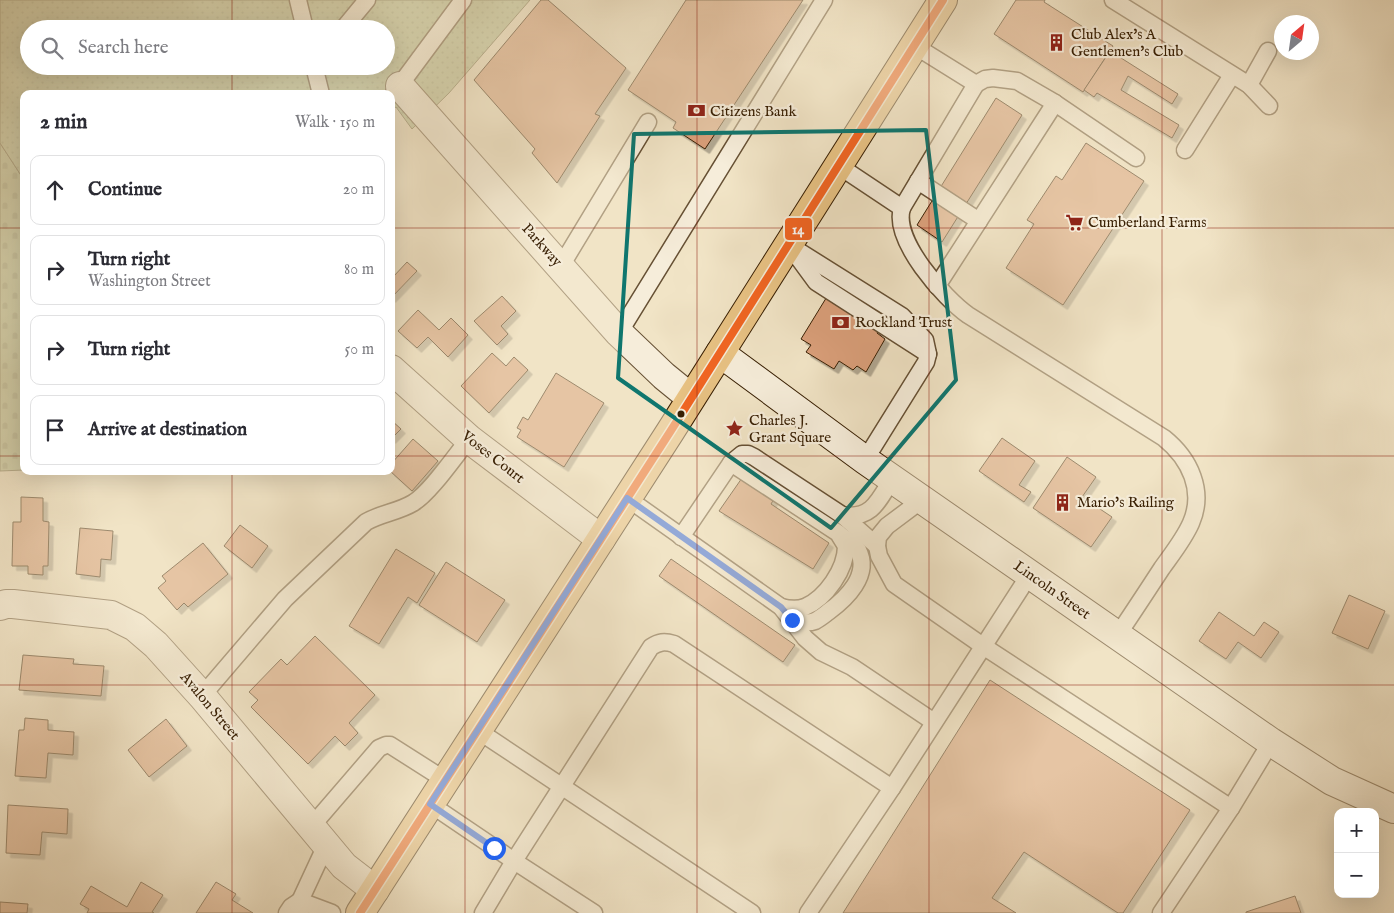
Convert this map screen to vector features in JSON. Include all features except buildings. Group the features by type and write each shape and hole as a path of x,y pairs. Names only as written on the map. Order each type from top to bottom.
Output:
{"main road":[{"path":"360,913 789,245 915,46 941,1"}],"street":[{"name":"Parkway","path":"395,91 561,266 619,333 664,376 691,398"},
{"name":"Lincoln Street","path":"720,353 865,460 1271,742 1332,780 1394,809"},
{"name":"Voses Court","path":"395,373 469,440 601,538"},
{"name":"Avalon Street","path":"0,606 6,604 33,606 111,615 135,627 151,639 202,696 344,866 375,890"}],"lane":[{"path":"298,0 303,20"},
{"path":"350,20 367,0"},
{"path":"395,91 463,0"},
{"path":"619,333 824,0"},
{"path":"1113,0 1249,85 1269,106"},
{"path":"915,46 976,84"},
{"path":"1249,85 1268,51"},
{"path":"316,75 319,90"},
{"path":"1185,150 1232,75"},
{"path":"1117,636 1190,525 1194,515 1196,492 1192,474 1182,455 1164,438 968,315 950,301 937,286 907,241 900,222 902,208 918,181 976,84 985,79 993,78 1016,81 1055,103 1136,158"},
{"path":"937,286 1055,103"},
{"path":"561,266 648,122"},
{"path":"838,166 902,208"},
{"path":"918,181 979,221"},
{"path":"789,245 902,316 925,340 928,354 926,362 865,460"},
{"path":"202,696 285,599 366,522 380,514 406,507 422,498 469,440"},
{"path":"681,537 732,463 742,454 748,454 842,515 877,546"},
{"path":"732,463 857,548 862,566 854,587 833,608 815,621 802,623 792,620"},
{"path":"842,515 852,516 875,507 893,478"},
{"path":"627,498 781,607 806,638 822,652 852,667 934,722"},
{"path":"923,499 882,531 878,537 879,556 894,584 983,646 1231,808"},
{"path":"781,607 794,609 805,607 827,590 836,577 845,556 846,546 838,534"},
{"path":"808,913 892,788 1030,574"},
{"path":"483,913 651,647 661,642 674,644 892,788"},
{"path":"477,730 752,913"},
{"path":"1161,913 1231,808 1271,742"},
{"path":"301,907 319,836 379,748 390,745 445,780"},
{"path":"430,804 514,862 594,913"},
{"path":"287,913 291,907 332,913"}],"highlighted area":[{"path":"926,130 956,380 831,528 618,378 634,134"}],"green space":[{"path":"0,0 530,0 449,93 412,129 395,108 395,90 20,90 20,174 0,143"},
{"path":"0,143 20,174 20,470 0,471"}],"transit line":[{"name":"14","path":"360,913 670,432 943,0"}],"place":[{"name":"Club Alex's A Gentlemen's Club","path":"1057,43"},
{"name":"Citizens Bank","path":"696,111"},
{"name":"Cumberland Farms","path":"1074,222"},
{"name":"Rockland Trust","path":"841,322"},
{"name":"Charles J. Grant Square","path":"735,429"},
{"name":"Mario's Railing","path":"1063,502"}],"route":[{"path":"494,848 430,804 627,498 781,607 792,620"}]}
